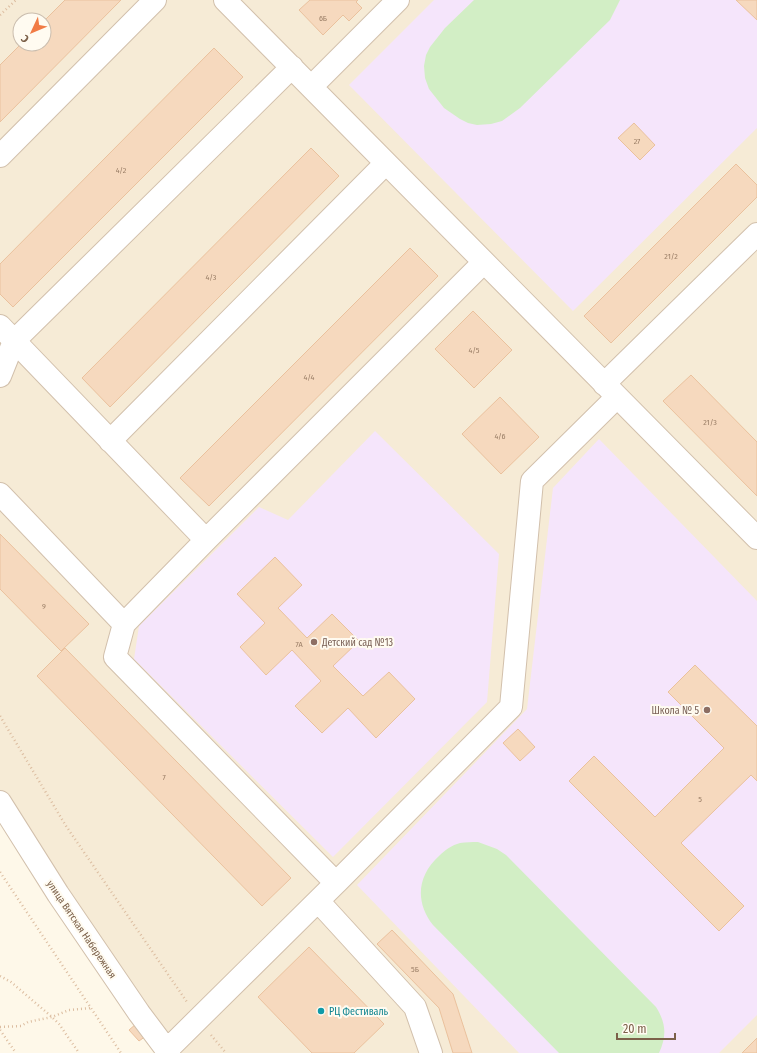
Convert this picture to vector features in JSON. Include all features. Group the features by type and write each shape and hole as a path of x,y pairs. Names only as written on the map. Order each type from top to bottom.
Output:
{"street":[{"path":"0,156 155,0"},
{"path":"225,0 757,538"},
{"path":"310,87 398,0"},
{"path":"0,376 7,334 292,67"},
{"path":"110,441 386,163"},
{"path":"168,1052 198,1018 318,902 511,707 532,481 611,391 757,234"},
{"path":"336,883 115,657 124,624 484,262"},
{"path":"7,334 206,540"},
{"path":"0,494 124,624"},
{"name":"улица Вятская Набережная","path":"0,802 58,894 139,1013 168,1052"},
{"path":"318,902 415,1007 431,1053"}],"path":[{"path":"0,16 16,0"},
{"path":"0,716 66,826 198,1018 226,1053"},
{"path":"0,872 120,1053"},
{"path":"0,976 11,982 52,1017 59,1024 79,1053"},
{"path":"0,1027 21,1026 28,1022 52,1017 69,1010 91,1008"},
{"path":"0,1030 16,1053"}],"shaded area":[{"path":"0,0 757,0 757,1053 169,1053 0,802"},
{"path":"434,0 757,0 757,128 573,311 349,85"},
{"name":"Детский сад №13","path":"375,431 499,554 487,702 333,857 134,659 139,626 259,507 288,520"},
{"path":"599,439 757,601 757,1015 719,1053 519,1053 357,885 527,709 553,488"}],"green space":[{"path":"474,0 620,0 610,20 520,108 502,121 491,124 477,125 460,119 444,108 429,89 425,78 424,66 426,55 430,47 445,28"},
{"path":"478,842 497,849 506,855 656,1007 662,1019 664,1030 662,1047 659,1053 559,1053 433,925 423,907 421,898 421,889 426,872 439,856 451,846 460,843"}],"building":[{"path":"65,0 121,0 0,122 0,65 13,52 52,52 52,13"},
{"path":"310,0 358,0 356,2 362,8 349,21 343,15 323,35 299,10"},
{"path":"736,0 757,0 757,20"},
{"path":"214,48 243,77 13,307 0,294 0,264"},
{"path":"634,123 655,145 640,160 618,138"},
{"path":"311,148 339,176 110,407 82,378"},
{"path":"736,164 757,185 757,197 611,343 584,316"},
{"path":"410,248 438,276 209,506 180,478"},
{"path":"473,311 512,350 474,388 435,349"},
{"path":"691,375 757,442 757,496 663,401"},
{"path":"500,397 539,437 501,474 462,434"},
{"path":"0,534 89,624 61,651 0,589"},
{"path":"275,557 302,585 278,608 307,638 332,614 359,641 333,666 363,696 389,672 415,699 376,738 348,708 322,733 295,706 321,681 292,650 266,675 240,647 265,623 237,594"},
{"path":"65,648 291,878 262,906 37,676"},
{"path":"695,665 757,726 757,781 751,775 681,843 744,906 719,931 569,781 594,756 655,817 724,748 668,692"},
{"path":"518,729 535,747 520,761 503,743"},
{"path":"392,930 453,994 472,1053 453,1053 439,1008 377,944"},
{"name":"РЦ Фестиваль","path":"309,947 384,1024 354,1053 312,1053 258,997"},
{"path":"136,1024 146,1036 139,1041 129,1030"},
{"path":"757,1038 757,1053 742,1053"}],"place":[{"name":"Детский сад №13","path":"314,642"},
{"name":"Школа № 5","path":"707,710"},
{"name":"РЦ Фестиваль","path":"321,1011"}]}
